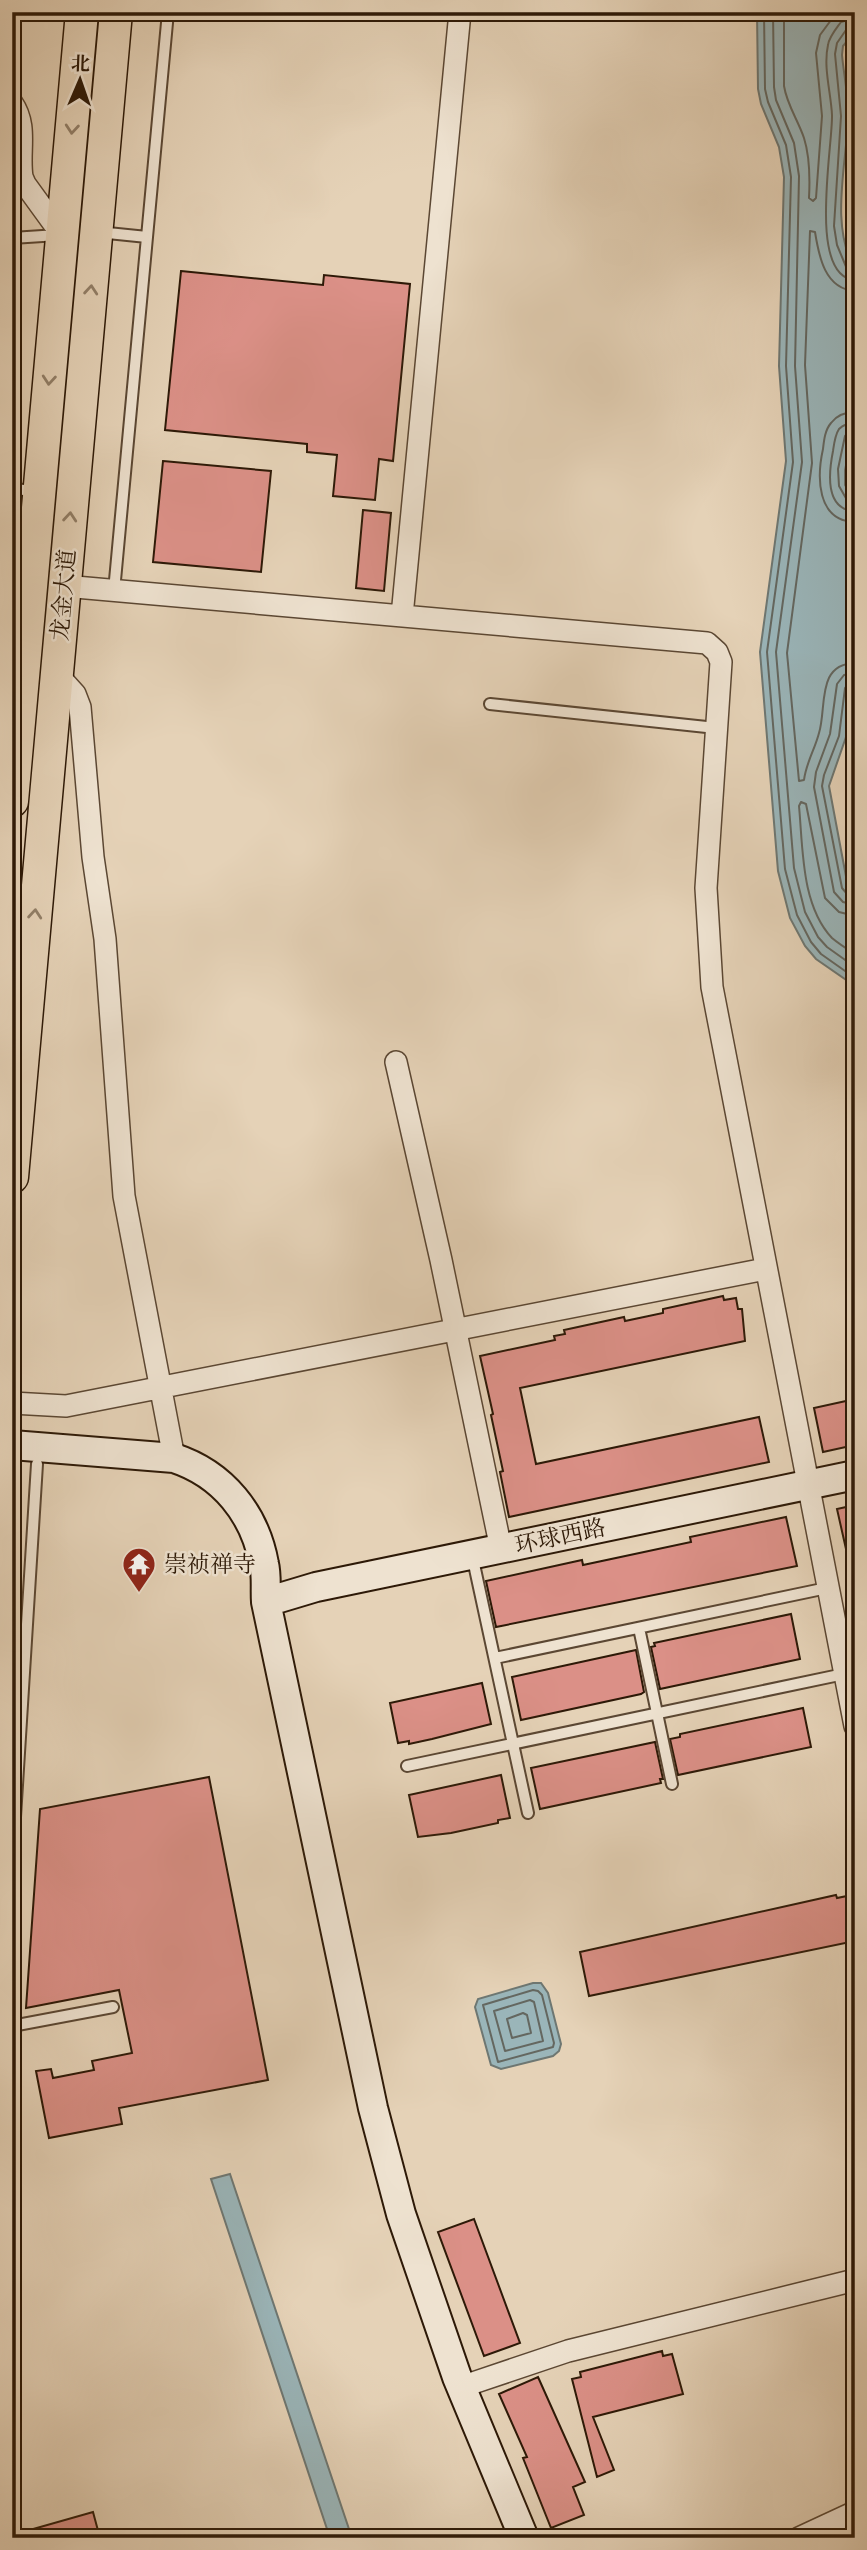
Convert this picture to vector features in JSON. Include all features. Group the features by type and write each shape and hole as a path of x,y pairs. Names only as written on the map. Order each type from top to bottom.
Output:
{"main road":[{"name":"龙金大道","path":"12,801 26,490 62,235 82,12"},
{"name":"龙金大道","path":"12,1177 116,12"}],"street":[{"path":"402,616 460,12"},
{"path":"12,103 18,111 21,126 22,177 62,235"},
{"path":"64,586 707,643 717,652 721,662 706,878 708,953 718,1024 855,1726"},
{"path":"56,673 75,694 79,708 93,858 105,939 124,1196 174,1458"},
{"path":"396,1062 456,1330 501,1549"},
{"path":"12,1403 66,1406 765,1269"},
{"path":"12,1445 174,1458 210,1474 232,1493 257,1541 265,1565 266,1602 373,2108 417,2267 461,2387 524,2538"},
{"path":"25,1463 171,1475 200,1487 226,1514 242,1547 248,1570 266,1602"},
{"name":"环球西路","path":"266,1602 316,1587 855,1475"},
{"path":"461,2387 568,2351 855,2280"},
{"path":"799,2538 855,2512"}],"lane":[{"path":"114,591 168,12"},
{"path":"96,232 147,237"},
{"path":"12,238 62,235"},
{"path":"490,704 716,728"},
{"path":"12,1865 25,1463"},
{"path":"472,1555 528,1813"},
{"path":"495,1658 827,1588"},
{"path":"639,1628 673,1784"},
{"path":"407,1766 844,1674"},
{"path":"12,2026 113,2007"}],"water":[{"path":"757,12 855,12 855,32 843,46 842,55 848,112 841,216 847,252 855,269 855,422 845,470 845,485 855,501 855,666 846,737 829,786 848,887 855,891 855,986 816,959 805,946 790,918 778,871 760,652 786,461 779,366 784,177 779,147 761,104 758,89"},
{"path":"541,1983 548,1993 561,2044 559,2051 553,2056 501,2069 491,2065 475,2007 478,1999"},
{"path":"230,2174 352,2538 330,2538 211,2179"}],"building":[{"path":"181,271 323,285 324,275 410,284 393,461 379,459 375,500 333,496 337,455 307,452 307,444 165,430"},
{"path":"163,461 271,471 261,572 153,562"},
{"path":"363,510 391,513 384,591 356,588"},
{"path":"723,1296 724,1300 736,1298 738,1309 742,1309 745,1341 520,1388 536,1464 759,1417 769,1462 509,1517 491,1415 493,1414 480,1356 555,1340 554,1336 565,1334 564,1330 624,1317 625,1321 663,1313 663,1309"},
{"path":"855,1399 855,1445 823,1452 814,1408"},
{"path":"855,1505 855,1557 848,1558 837,1509"},
{"path":"786,1517 797,1566 496,1627 486,1581 582,1560 583,1565 691,1542 690,1537"},
{"path":"791,1614 800,1659 660,1689 651,1647 655,1646 654,1643"},
{"path":"636,1650 644,1692 641,1694 521,1720 512,1677"},
{"path":"482,1683 491,1724 409,1744 409,1741 398,1743 390,1703"},
{"path":"803,1708 811,1747 678,1775 670,1739 680,1737 680,1734"},
{"path":"655,1742 663,1779 660,1779 661,1783 540,1809 531,1768"},
{"path":"501,1775 510,1818 451,1833 418,1837 409,1795"},
{"path":"209,1777 268,2080 119,2108 122,2124 49,2138 36,2071 51,2069 53,2078 94,2070 92,2061 132,2053 119,1990 26,2008 40,1809"},
{"path":"836,1895 837,1898 847,1896 855,1941 589,1996 580,1952"},
{"path":"474,2219 520,2343 484,2356 438,2232"},
{"path":"662,2351 663,2356 672,2354 683,2394 593,2417 614,2470 597,2477 572,2379 581,2377 580,2372"},
{"path":"538,2377 585,2482 573,2487 584,2515 551,2528 523,2458 527,2457 499,2394"},
{"path":"93,2512 100,2538 19,2538 19,2533"}],"place":[{"name":"崇祯禅寺","path":"139,1594"}]}
